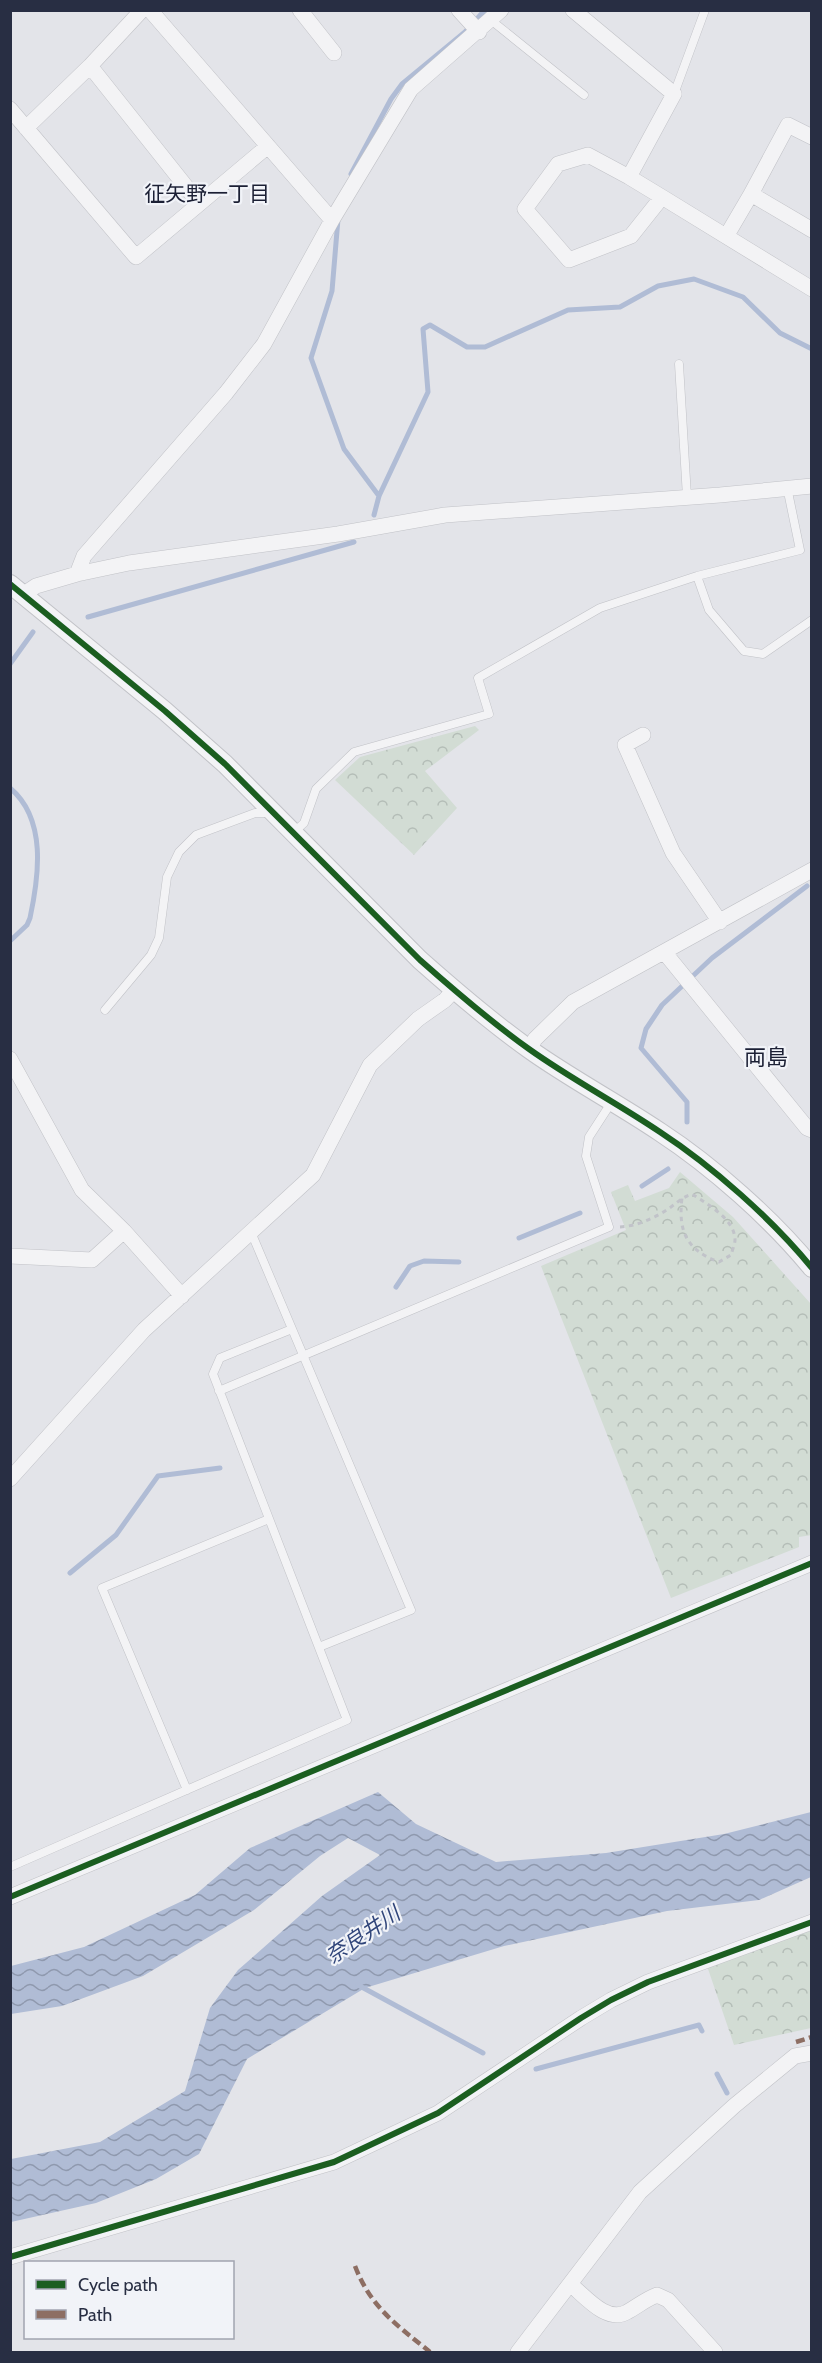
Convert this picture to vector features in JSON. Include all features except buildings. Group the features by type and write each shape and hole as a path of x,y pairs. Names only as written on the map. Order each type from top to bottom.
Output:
{"street":[{"path":"26,128 90,66 142,10"},
{"path":"150,10 332,220"},
{"path":"300,10 334,53"},
{"path":"459,10 479,32"},
{"path":"573,10 674,94 628,177"},
{"path":"77,574 84,556 226,393 264,344 332,220 411,89 497,16"},
{"path":"90,66 199,203"},
{"path":"10,109 136,257 268,146"},
{"path":"727,235 788,124 812,137"},
{"path":"662,197 631,236 569,260 525,209 558,164 588,154 628,177 727,235 812,289"},
{"path":"751,194 812,230"},
{"path":"17,589 129,563 338,534 445,515 812,486"},
{"path":"17,589 165,711 225,764 420,960 454,990 529,1050 661,1132 701,1162 740,1195 812,1268"},
{"path":"644,735 625,745 673,853 720,922"},
{"path":"529,1050 535,1039 573,1002 812,870"},
{"path":"665,953 807,1128 812,1130"},
{"path":"10,1479 144,1330 313,1175 370,1065 418,1018 445,1000 454,990"},
{"path":"10,1059 82,1191 124,1231 182,1296"},
{"path":"10,1256 92,1260 124,1231"},
{"path":"10,1897 812,1563"},
{"path":"10,2257 334,2162 438,2113 611,2000 648,1982 812,1922"},
{"path":"518,2352 640,2192 734,2106 795,2056 812,2053"},
{"path":"570,2284 607,2314 617,2316 657,2295 668,2300 715,2352"}],"lane":[{"path":"674,94 705,10"},
{"path":"497,16 584,95"},
{"path":"679,364 687,497"},
{"path":"293,833 304,823 316,789 354,752 489,714 478,678 600,608 697,576 800,550 787,487"},
{"path":"697,576 709,610 744,651 763,654 812,620"},
{"path":"105,1010 151,955 159,938 167,877 179,852 196,835 255,813 273,813"},
{"path":"219,1391 609,1227 586,1156 589,1137 612,1102"},
{"path":"251,1232 411,1610 319,1647"},
{"path":"10,1867 347,1720 213,1374 220,1358 292,1329"},
{"path":"188,1790 102,1588 269,1519"}],"path":[{"path":"609,1227 639,1224 682,1198 692,1194 713,1208 731,1225 735,1240 731,1255 719,1262 702,1256 688,1240 680,1219 682,1198"}],"green space":[{"path":"475,726 479,730 425,771 457,808 414,855 335,780 360,757"},
{"path":"680,1172 733,1217 811,1304 812,1535 799,1537 799,1547 671,1598 541,1266 626,1230 611,1192 628,1185 635,1201 669,1188"},
{"path":"811,1928 811,2028 734,2045 707,1966"}],"water":[{"name":"奈良井川","path":"378,1792 416,1824 496,1862 606,1853 724,1834 811,1812 811,1877 759,1900 667,1911 504,1946 365,1988 247,2059 199,2154 156,2179 96,2203 11,2222 11,2159 100,2142 185,2091 210,2008 238,1970 322,1896 380,1855 348,1838 320,1856 254,1910 143,1976 62,2006 11,2014 11,1966 84,1947 195,1895 250,1848"}],"waterway":[{"path":"351,174 391,99 402,84 465,32 485,10"},
{"path":"338,219 332,291 311,358 344,449 379,496"},
{"path":"374,515 379,496 428,392 423,329 430,325 467,347 485,347 568,310 620,307 658,286 694,279 743,297 780,333 812,349"},
{"path":"88,617 354,542"},
{"path":"10,664 33,632"},
{"path":"10,788 22,801 30,815 37,849 36,884 30,918 27,925 10,941"},
{"path":"687,1122 687,1102 641,1048 646,1029 662,1005 712,958 807,886"},
{"path":"642,1186 668,1169"},
{"path":"519,1238 580,1213"},
{"path":"396,1287 410,1266 424,1261 459,1262"},
{"path":"70,1573 116,1535 158,1476 220,1468"},
{"path":"358,1985 483,2053"},
{"path":"536,2069 699,2025 702,2031"},
{"path":"717,2074 727,2093"}],"marked path":[{"path":"796,2042 812,2037"},
{"path":"355,2266 361,2281 377,2305 430,2352"}],"cycle path":[{"path":"10,584 165,711 225,764 420,960 460,995 529,1049 644,1121 700,1161 760,1212 812,1268"},
{"path":"10,1897 812,1563"},
{"path":"10,2257 334,2162 438,2113 611,2000 648,1982 812,1922"}],"district":[{"name":"征矢野一丁目","path":"207,194"},
{"name":"両島","path":"766,1057"}]}
